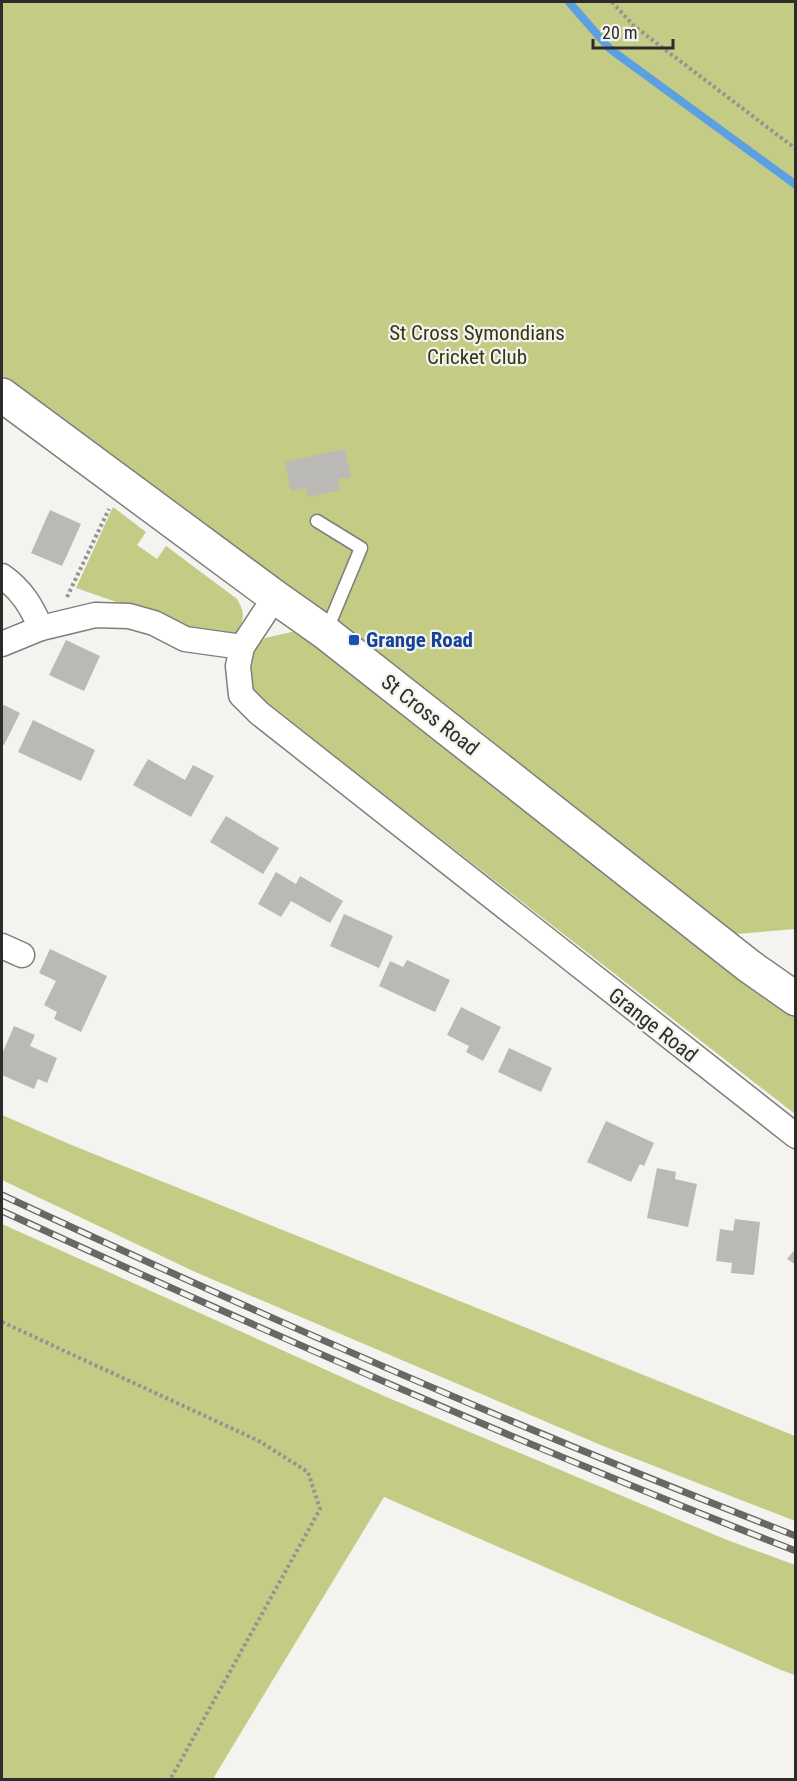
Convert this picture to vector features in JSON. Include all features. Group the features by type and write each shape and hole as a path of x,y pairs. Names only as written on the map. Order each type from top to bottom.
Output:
{"main road":[{"name":"St Cross Road","path":"2,395 326,633 749,966 795,999"}],"street":[{"path":"2,576 16,586 41,628"},
{"name":"Grange Road","path":"275,597 242,647 238,666 241,695 259,713 795,1136"},
{"path":"2,644 41,628 94,615 129,616 154,623 185,639 242,647"}],"lane":[{"path":"317,521 361,548 326,633"}],"path":[{"path":"612,2 634,26 795,149"},
{"path":"65,623 60,609 109,508"},
{"path":"2,1322 259,1441 308,1472 320,1509 170,1779"}],"green space":[{"name":"St Cross Symondians Cricket Club","path":"2,2 795,2 795,929 736,934 2,376"},
{"path":"113,507 146,532 137,545 157,559 166,546 237,599 243,618 234,636 218,637 76,588"},
{"path":"296,631 795,1014 795,1114 261,699 251,686 248,671 251,653 265,638"},
{"path":"2,1115 795,1436 795,1521 603,1446 193,1271 2,1180"},
{"path":"2,1224 384,1396 727,1540 795,1565 795,1675 384,1497 214,1777 218,1779 2,1779"}],"building":[{"path":"345,449 351,477 338,479 340,490 308,497 306,487 291,491 285,462"},
{"path":"50,510 81,524 62,566 31,553"},
{"path":"66,640 100,656 84,691 49,675"},
{"path":"2,704 20,713 4,745 2,744"},
{"path":"33,720 95,750 81,781 18,752"},
{"path":"148,759 185,780 193,765 214,776 191,817 133,785"},
{"path":"226,816 279,848 263,874 210,842"},
{"path":"276,872 296,884 300,876 343,901 330,923 291,901 281,917 258,904"},
{"path":"344,914 393,936 379,968 330,946"},
{"path":"50,949 107,976 81,1032 54,1019 57,1012 44,1005 56,981 39,973"},
{"path":"407,960 450,980 435,1012 379,986 390,961 403,967"},
{"path":"461,1007 501,1027 483,1061 466,1052 469,1046 447,1035"},
{"path":"14,1026 35,1035 30,1046 57,1058 47,1083 38,1079 34,1089 2,1075 2,1054"},
{"path":"509,1048 552,1068 541,1092 498,1072"},
{"path":"606,1121 654,1143 644,1166 640,1164 631,1182 587,1162"},
{"path":"657,1168 676,1172 675,1179 697,1184 688,1227 647,1218"},
{"path":"735,1219 760,1222 754,1275 731,1273 732,1263 716,1261 720,1229 733,1231"},
{"path":"796,1248 796,1265 787,1259"}],"waterway":[{"path":"569,2 610,49 796,185"}],"railway":[{"path":"2,1195 396,1372 595,1456 796,1536"},
{"path":"2,1211 396,1387 595,1471 796,1551"}],"place":[{"name":"Grange Road","path":"354,640"}]}
